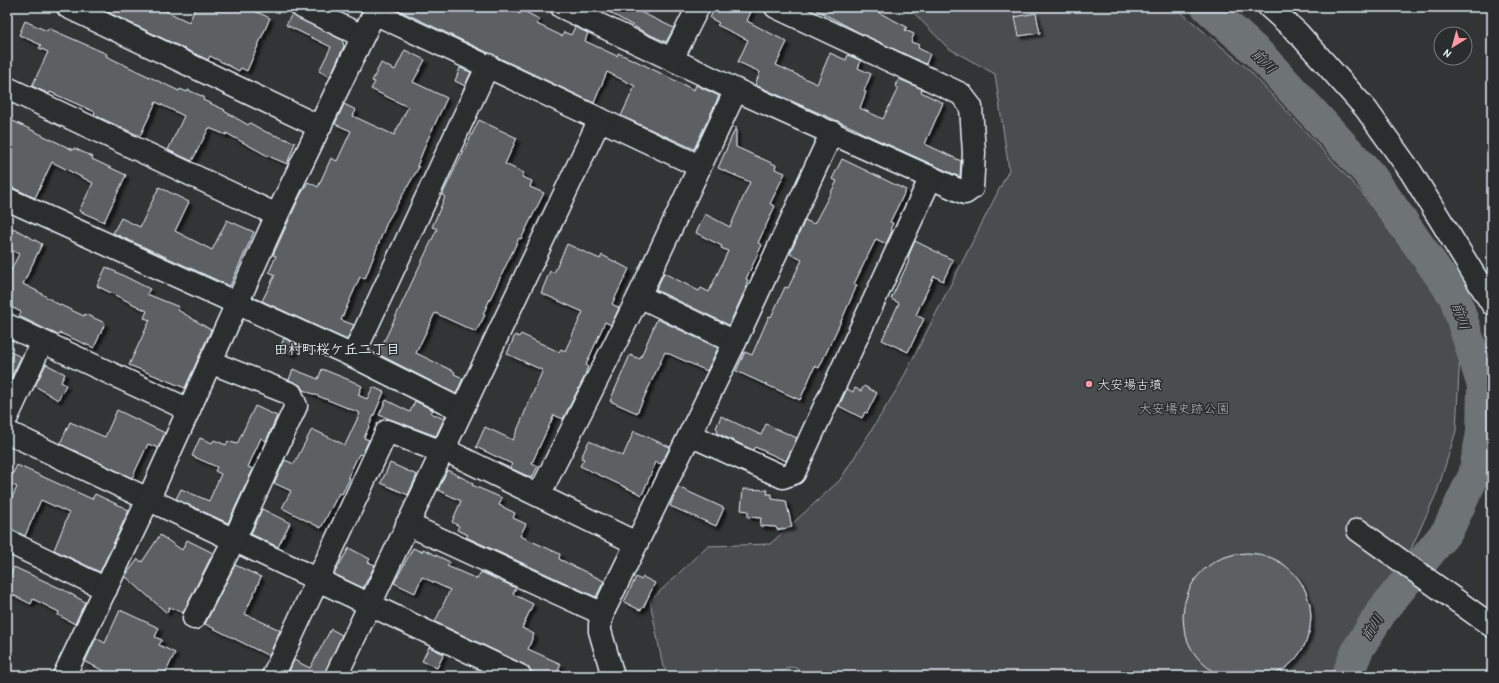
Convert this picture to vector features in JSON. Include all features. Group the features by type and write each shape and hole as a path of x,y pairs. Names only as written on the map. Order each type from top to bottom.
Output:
{"street":[{"path":"68,7 320,127"},
{"path":"302,7 362,36"},
{"path":"562,7 736,90 965,193 972,188 974,153 972,115 971,108 967,100 961,94 776,7"},
{"path":"672,59 698,7"},
{"path":"1270,7 1298,33 1366,109 1411,172 1492,304"},
{"path":"64,676 148,500 277,215 375,10 699,166"},
{"path":"353,356 488,65"},
{"path":"7,88 277,215"},
{"path":"540,495 639,296 736,90"},
{"path":"336,676 600,119"},
{"path":"613,676 600,631 600,624 603,614 636,543 735,342 832,132"},
{"path":"690,435 783,477 794,473 931,177"},
{"path":"7,199 353,356 461,410"},
{"path":"639,296 735,342"},
{"path":"7,325 189,410"},
{"path":"7,417 42,342"},
{"path":"194,618 234,540 296,406 292,394 210,362"},
{"path":"273,676 319,580 387,431 442,450 540,495 636,543"},
{"path":"7,432 520,676"},
{"path":"407,524 603,614"},
{"path":"1358,530 1492,626"},
{"path":"7,541 106,589"}],"green space":[{"name":"大安場史跡公園","path":"908,7 1175,7 1249,70 1362,193 1442,304 1460,352 1456,431 1437,492 1389,597 1361,676 807,676 796,668 788,667 779,676 673,676 663,667 650,601 707,546 770,544 840,480 899,386 1009,170 995,74 948,48"}],"building":[{"path":"97,7 157,7 189,22 196,7 246,7 270,18 247,71 241,68 239,71 210,56 208,60"},
{"path":"392,7 505,7 520,14 522,10 539,19 537,24 562,36 564,32 571,35 575,27 588,33 585,41 617,56 618,53 694,90 696,85 719,96 694,149 621,116 635,86 607,72 594,103"},
{"path":"600,7 630,7 674,28 666,42 644,32"},
{"path":"715,7 753,7 747,21 787,42 776,65 817,84 830,53 846,60 848,55 861,61 858,68 871,74 864,91 866,92 860,108 883,119 898,88 895,86 899,79 922,89 921,92 943,103 925,144 961,161 960,177 755,85 760,72 738,62 748,40 717,25 719,23 710,18"},
{"path":"811,7 868,7 907,27 905,30 914,34 911,42 919,45 918,48 930,54 926,64 858,32"},
{"path":"1036,13 1040,33 1019,36 1015,17"},
{"path":"292,14 342,40 344,46 330,77 319,71 331,47 286,25"},
{"path":"25,21 47,31 48,28 107,54 106,56 179,91 180,89 187,92 188,90 204,97 203,100 225,110 224,111 248,125 250,123 266,132 295,143 287,164 266,155 226,133 226,135 209,128 192,161 168,150 184,116 156,102 140,136 94,115 95,112 50,92 49,94 32,86 48,52 39,48 41,45 19,35"},
{"path":"405,50 425,60 413,82 447,98 427,141 417,166 419,167 387,222 365,279 360,277 341,320 354,325 347,340 262,301 275,275 269,272 276,256 273,255 300,196 308,182 318,187 331,158 337,161 351,131 335,124 344,104 356,110 353,116 394,135 408,107 371,89 375,82 372,81 381,63 395,70"},
{"path":"460,68 471,72 465,86 455,81"},
{"path":"7,118 73,150 74,148 93,157 92,159 126,175 104,222 79,211 93,183 52,162 35,198 7,185"},
{"path":"479,120 517,138 505,164 524,173 522,177 532,181 530,187 544,193 521,239 519,238 476,332 435,313 416,353 455,372 454,374 463,378 456,394 378,354 437,229 432,227 445,197 442,195"},
{"path":"736,127 736,147 776,165 775,169 785,173 770,204 775,206 758,243 762,245 746,279 748,280 746,284 748,284 729,325 656,290 664,273 699,291 701,288 709,292 728,251 721,248 722,246 696,233 705,214 730,227 750,182 718,168"},
{"path":"842,159 906,190 890,222 893,223 890,230 892,231 886,244 876,239 854,284 857,285 819,368 815,366 800,400 736,371 745,352 752,355 769,316 771,317 785,287 788,288 802,260 790,254 805,220 814,224 837,181 832,179"},
{"path":"159,187 189,202 175,231 212,250 227,220 254,232 230,286 113,233 121,218 140,227"},
{"path":"13,228 42,244 23,284 56,303 84,316 85,314 105,323 94,348 60,333 58,335 45,329 19,316 21,312 7,305 7,278 19,254 7,248 7,242"},
{"path":"915,241 953,260 943,281 934,276 916,315 924,319 908,352 882,340 899,303 891,299 908,263 908,257"},
{"path":"567,244 600,259 602,255 629,269 612,304 619,308 611,325 605,322 586,365 588,366 584,378 563,419 554,415 532,463 538,466 532,478 510,468 512,464 476,447 485,427 513,440 542,372 542,370 507,354 515,335 519,337 521,334 559,352 561,349 565,351 583,312 541,293 550,271 554,273"},
{"path":"106,267 150,289 147,294 179,307 178,310 211,330 185,388 129,365 150,320 144,318 147,311 97,286"},
{"path":"657,319 718,348 707,371 665,352 637,413 610,401 630,355 640,359"},
{"path":"284,338 297,345 293,354 280,348"},
{"path":"7,350 21,357 11,378 7,376"},
{"path":"46,364 65,374 61,382 66,385 58,400 35,386"},
{"path":"293,369 318,379 322,369 352,381 362,386 358,395 367,399 373,387 384,392 364,438 369,440 362,455 359,454 342,494 339,493 321,528 282,508 291,491 274,483 285,460 294,464 312,429 345,445 360,413 303,390 300,385 289,380"},
{"path":"864,386 877,393 867,413 865,412 862,418 839,406 847,389 853,392 855,388 861,391"},
{"path":"386,400 410,412 415,401 433,410 431,413 444,419 436,436 379,415"},
{"path":"255,406 277,416 266,441 261,438 248,467 253,469 228,523 176,499 181,489 209,501 221,474 215,471 217,467 192,456 200,438 212,443 214,440 226,445 228,441 237,444"},
{"path":"117,410 165,433 158,448 148,444 132,478 60,444 70,422 105,437"},
{"path":"721,416 761,435 766,424 797,438 786,461 755,447 753,450 717,433 718,430 716,428"},
{"path":"634,431 670,447 661,464 656,462 642,495 580,466 584,459 581,458 589,441 623,456"},
{"path":"390,463 417,475 408,495 381,483"},
{"path":"17,465 92,499 95,494 129,510 100,572 54,550 69,513 41,500 25,536 7,527 7,508 17,487 8,483"},
{"path":"447,470 473,483 472,485 502,498 499,505 515,513 513,518 526,524 520,536 560,554 559,559 604,581 596,597 466,537 468,535 457,530 459,526 452,522 461,501 438,490"},
{"path":"678,487 724,508 716,526 670,506"},
{"path":"743,489 768,490 767,494 772,494 772,499 786,501 792,527 777,530 776,527 760,526 761,518 748,517 748,511 741,510"},
{"path":"262,509 290,523 278,547 251,534"},
{"path":"160,535 182,550 187,540 213,553 183,613 169,607 167,613 125,576 138,559 142,562"},
{"path":"349,548 370,559 368,562 375,565 363,588 334,574"},
{"path":"413,548 422,552 423,549 450,562 447,566 477,579 481,572 516,588 513,594 533,604 522,628 534,634 528,649 561,664 556,676 541,676 531,672 525,665 435,622 450,590 422,577 415,593 394,583"},
{"path":"1247,553 1259,554 1271,558 1292,572 1306,593 1310,605 1310,629 1306,641 1292,662 1271,676 1259,680 1247,681 1235,680 1223,676 1202,662 1188,641 1184,629 1183,617 1184,605 1188,593 1202,572 1223,558 1235,554"},
{"path":"235,565 261,577 245,614 280,630 269,656 205,624"},
{"path":"14,567 64,590 85,602 75,624 58,615 59,612 33,599 31,604 7,592 7,582"},
{"path":"636,577 641,580 643,577 655,583 643,608 640,610 624,602"},
{"path":"120,610 159,628 155,637 162,640 159,645 175,653 164,676 115,676 85,662 96,638 105,643"},
{"path":"331,629 342,635 324,676 287,676 294,660 310,668"},
{"path":"429,647 444,654 437,668 422,661"}],"waterway":[{"name":"前川","path":"1207,7 1260,55 1370,175 1455,297 1483,386 1482,433 1474,475 1448,530 1382,611 1358,649 1347,676"}],"place":[{"name":"大安場古墳","path":"1089,384"}],"district":[{"name":"田村町桜ケ丘二丁目","path":"337,349"}]}
